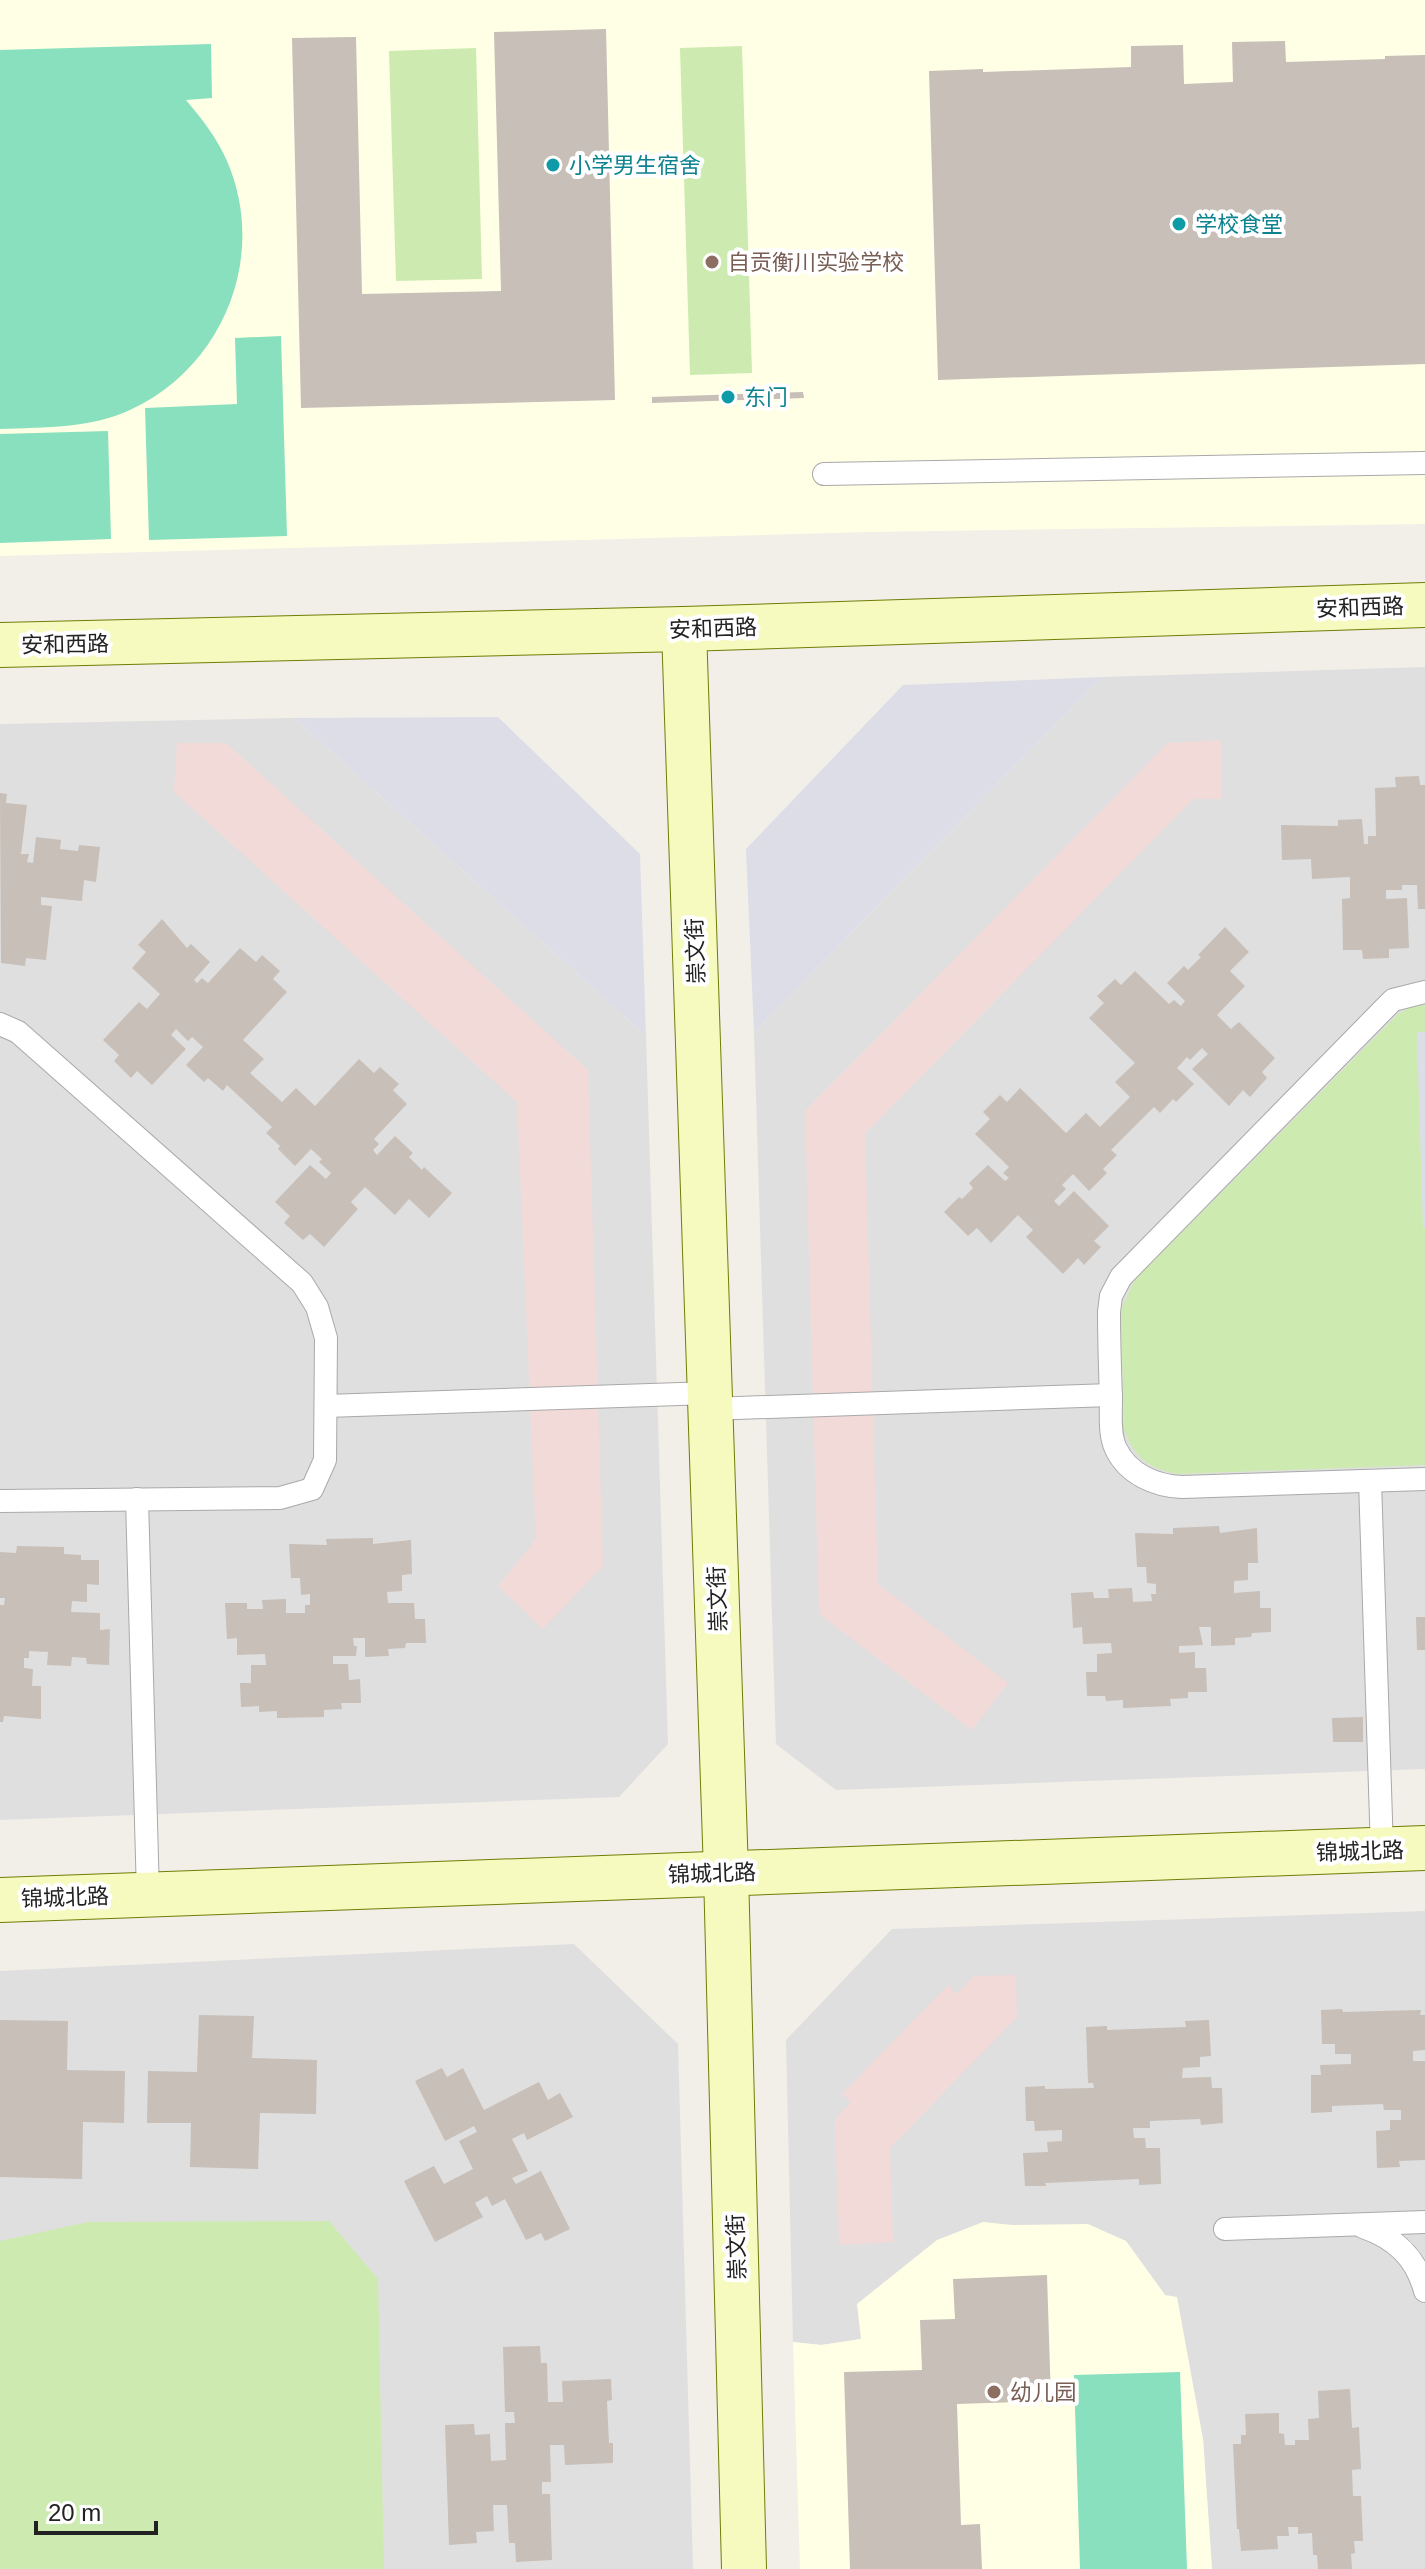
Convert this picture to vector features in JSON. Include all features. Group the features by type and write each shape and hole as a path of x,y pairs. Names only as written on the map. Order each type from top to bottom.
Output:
{"street":[{"name":"安和西路","path":"0,645 684,629 1425,605"},
{"name":"崇文街","path":"684,629 726,1872 744,2569"},
{"name":"锦城北路","path":"0,1900 1425,1848"}],"lane":[{"path":"824,474 1425,463"},
{"path":"1425,992 1393,1000 1121,1277 1111,1296 1109,1312 1112,1424 1116,1449 1131,1469 1150,1481 1182,1487 1425,1479"},
{"path":"0,1024 18,1032 302,1283 317,1307 326,1338 325,1460 312,1489 280,1498 0,1501"},
{"path":"326,1406 1111,1395"},
{"path":"1370,1481 1382,1850"},
{"path":"137,1499 148,1894"},
{"path":"1225,2229 1425,2222"},
{"path":"1355,2225 1390,2238 1402,2248 1421,2275 1425,2291"}],"shaded area":[{"name":"自贡衡川实验学校","path":"0,0 1425,0 1425,524 868,532 0,556"},
{"path":"1425,667 1425,1769 836,1790 776,1744 754,1032 1102,677"},
{"path":"1102,677 754,1032 746,849 903,685"},
{"path":"498,717 640,854 646,1036 294,718"},
{"path":"294,718 646,1036 668,1744 619,1797 0,1820 0,724"},
{"path":"1221,740 1221,799 1193,799 865,1134 878,1584 1008,1683 972,1730 819,1614 805,1111 1168,743"},
{"path":"177,743 226,743 588,1070 603,1566 543,1629 498,1586 536,1539 517,1102 174,792"},
{"path":"1417,1032 1425,1032 1425,1228 1423,1228"},
{"path":"1425,1911 1425,2569 1212,2569 1203,2439 1165,2295 1126,2241 983,2222 861,2339 821,2345 793,2342 786,2040 892,1929"},
{"path":"574,1944 678,2044 693,2569 0,2569 0,1971"},
{"path":"1016,1975 1017,2017 890,2148 893,2242 839,2245 835,2119 851,2102 842,2094 948,1985 957,1994 974,1976"},
{"name":"幼儿园","path":"983,2222 1012,2225 1088,2224 1126,2241 1165,2295 1177,2297 1203,2439 1212,2569 800,2569 793,2342 821,2345 861,2339 857,2304 937,2240"}],"green space":[{"path":"211,44 212,98 186,100 209,129 227,161 238,197 242,233 239,269 229,304 213,336 191,365 164,390 116,416 84,424 0,429 0,50"},
{"path":"742,46 752,373 690,375 680,48"},
{"path":"476,48 482,279 396,281 389,51"},
{"path":"281,336 287,536 149,540 145,408 237,404 235,338"},
{"path":"108,431 111,539 0,543 0,434"},
{"path":"1425,1005 1425,1465 1178,1474 1151,1465 1138,1455 1124,1429 1121,1317 1134,1281 1398,1014 1413,1006"},
{"path":"329,2221 378,2279 384,2569 0,2569 0,2241 88,2222"},
{"path":"1180,2372 1187,2569 1080,2569 1074,2375"}],"building":[{"name":"小学男生宿舍","path":"606,29 615,400 301,408 292,38 356,37 362,294 501,291 494,32"},
{"name":"学校食堂","path":"1285,41 1286,62 1425,55 1425,364 938,380 929,71 1131,67 1131,46 1183,45 1184,84 1233,82 1232,42"},
{"name":"东门","path":"803,392 804,398 652,403 652,397"},
{"path":"1419,776 1420,785 1425,785 1425,909 1418,909 1417,885 1402,885 1402,890 1386,890 1386,899 1407,898 1409,948 1389,949 1389,958 1363,959 1362,950 1343,950 1342,899 1350,898 1350,877 1312,879 1311,859 1282,860 1281,825 1338,826 1338,820 1362,819 1364,844 1368,844 1368,836 1376,836 1375,788 1396,787 1395,777"},
{"path":"0,793 7,794 6,803 27,805 21,854 29,854 27,862 33,863 36,837 61,840 60,849 78,851 79,845 100,847 96,882 84,880 82,901 41,897 41,905 52,906 46,960 26,958 25,966 1,963"},
{"path":"162,919 187,948 191,944 210,962 194,980 197,983 202,978 208,983 240,948 256,962 262,955 280,971 273,979 287,992 243,1040 264,1059 250,1073 282,1102 296,1088 315,1106 359,1059 374,1073 380,1067 399,1084 393,1090 407,1104 374,1139 379,1144 373,1150 377,1155 395,1136 413,1153 409,1157 422,1170 424,1167 452,1193 429,1218 409,1199 395,1215 365,1187 351,1202 358,1209 324,1247 310,1234 303,1240 284,1223 290,1216 275,1202 310,1165 326,1179 331,1173 319,1162 322,1159 311,1149 295,1166 266,1133 272,1127 227,1085 223,1091 208,1078 204,1082 186,1065 203,1047 192,1037 188,1041 176,1029 171,1035 186,1049 152,1085 137,1071 131,1078 114,1061 119,1055 103,1040 139,1002 147,1009 160,994 132,968 146,952 138,945"},
{"path":"1225,927 1249,952 1230,971 1245,986 1217,1015 1231,1029 1239,1022 1275,1058 1262,1072 1267,1078 1250,1097 1243,1090 1229,1106 1192,1069 1208,1054 1202,1048 1190,1060 1187,1057 1177,1068 1194,1084 1160,1113 1154,1107 1111,1150 1117,1155 1103,1169 1107,1173 1089,1191 1073,1174 1062,1185 1066,1189 1054,1201 1059,1206 1074,1191 1109,1226 1094,1241 1101,1247 1084,1265 1078,1258 1063,1274 1026,1237 1033,1230 1018,1215 991,1243 977,1228 968,1236 944,1212 973,1188 969,1183 988,1165 1005,1181 1009,1178 1003,1173 1009,1167 975,1134 990,1119 983,1112 1000,1095 1007,1102 1020,1088 1066,1133 1086,1113 1100,1127 1130,1097 1115,1082 1135,1063 1089,1018 1104,1003 1097,996 1115,979 1121,985 1135,971 1169,1004 1174,1000 1181,1006 1185,1001 1167,983 1184,966 1188,970"},
{"path":"1219,1526 1220,1533 1257,1528 1258,1563 1248,1563 1248,1580 1234,1581 1234,1593 1260,1591 1260,1608 1271,1608 1271,1632 1235,1638 1235,1645 1211,1646 1211,1627 1199,1627 1203,1645 1179,1646 1179,1653 1195,1652 1195,1668 1206,1668 1207,1692 1188,1692 1188,1698 1170,1699 1171,1706 1123,1708 1123,1700 1106,1701 1105,1696 1087,1696 1086,1672 1097,1672 1097,1654 1112,1653 1111,1643 1083,1644 1082,1627 1073,1628 1071,1593 1093,1592 1094,1598 1109,1598 1108,1589 1132,1588 1133,1602 1152,1601 1151,1594 1156,1594 1156,1584 1147,1583 1146,1567 1137,1567 1135,1533 1173,1534 1173,1528"},
{"path":"373,1538 373,1544 411,1540 412,1574 402,1575 402,1591 387,1592 388,1603 414,1603 415,1619 425,1619 426,1643 406,1643 405,1648 388,1649 389,1656 365,1657 365,1638 353,1638 354,1646 357,1646 356,1656 333,1656 333,1664 348,1664 349,1680 360,1679 361,1703 341,1703 342,1709 324,1710 324,1717 277,1718 277,1711 259,1712 259,1706 241,1707 240,1683 251,1683 251,1665 266,1665 265,1654 237,1655 237,1638 227,1639 225,1603 247,1603 247,1609 263,1609 262,1600 286,1599 286,1613 305,1613 305,1605 310,1605 310,1594 301,1595 300,1578 291,1578 289,1544 327,1545 326,1539"},
{"path":"17,1546 64,1547 64,1554 81,1555 81,1560 99,1560 99,1585 87,1584 87,1602 72,1601 71,1612 100,1613 100,1630 110,1629 109,1665 87,1664 86,1658 72,1657 71,1666 47,1665 48,1652 29,1651 29,1658 24,1658 24,1668 33,1669 32,1686 41,1686 41,1719 4,1716 3,1722 0,1722 0,1605 4,1605 5,1598 0,1598 0,1552 16,1553"},
{"path":"1416,1617 1425,1617 1425,1650 1417,1650"},
{"path":"1363,1717 1363,1742 1333,1742 1332,1718"},
{"path":"1342,2009 1343,2012 1421,2010 1420,2015 1425,2015 1425,2050 1413,2051 1413,2061 1425,2061 1425,2160 1399,2161 1400,2167 1377,2168 1376,2131 1390,2130 1390,2120 1401,2120 1401,2110 1384,2110 1383,2104 1332,2106 1332,2112 1311,2113 1311,2075 1321,2075 1320,2065 1351,2064 1351,2054 1335,2054 1335,2044 1322,2044 1321,2010"},
{"path":"199,2015 254,2016 252,2058 317,2060 316,2114 260,2113 258,2169 190,2167 191,2123 147,2123 148,2071 197,2072"},
{"path":"0,2020 68,2021 67,2070 125,2071 124,2123 83,2122 82,2179 0,2177"},
{"path":"1209,2020 1211,2056 1200,2057 1200,2067 1183,2068 1182,2078 1211,2077 1212,2088 1222,2088 1223,2123 1201,2125 1200,2119 1150,2121 1150,2128 1133,2128 1134,2138 1145,2138 1146,2148 1160,2148 1161,2184 1139,2185 1139,2179 1025,2186 1023,2153 1048,2152 1047,2142 1062,2141 1062,2130 1035,2131 1034,2121 1026,2121 1025,2087 1094,2088 1093,2083 1088,2083 1086,2027 1107,2026 1107,2030 1186,2027 1185,2021"},
{"path":"442,2068 447,2077 463,2068 484,2110 539,2082 548,2100 560,2093 573,2117 527,2140 524,2133 512,2139 528,2171 512,2178 516,2184 541,2171 570,2229 545,2241 541,2233 526,2240 505,2199 492,2206 487,2196 475,2203 483,2217 435,2242 404,2181 434,2166 444,2184 473,2169 459,2141 477,2132 474,2126 445,2141 415,2081"},
{"path":"1047,2275 1051,2401 957,2404 961,2525 980,2524 982,2569 850,2569 844,2372 922,2370 920,2320 955,2319 953,2279"},
{"path":"540,2346 541,2363 547,2363 548,2402 563,2402 562,2381 611,2379 612,2400 607,2401 613,2463 565,2465 564,2445 550,2445 551,2482 542,2482 542,2494 550,2494 552,2560 516,2562 515,2543 509,2543 507,2505 493,2505 494,2531 476,2532 477,2543 449,2545 445,2425 474,2424 475,2435 490,2434 491,2461 506,2460 505,2423 515,2423 514,2412 505,2412 503,2347"},
{"path":"1350,2389 1352,2428 1359,2427 1361,2469 1352,2470 1353,2496 1361,2496 1363,2541 1354,2541 1352,2569 1318,2569 1317,2555 1313,2555 1312,2533 1298,2534 1298,2527 1288,2527 1289,2536 1277,2536 1278,2549 1241,2551 1233,2444 1241,2444 1241,2435 1246,2435 1245,2414 1279,2413 1279,2433 1284,2434 1285,2445 1295,2445 1295,2440 1309,2440 1308,2419 1319,2418 1318,2391"}],"place":[{"name":"小学男生宿舍","path":"553,165"},
{"name":"学校食堂","path":"1179,224"},
{"name":"自贡衡川实验学校","path":"712,262"},
{"name":"东门","path":"728,397"},
{"name":"幼儿园","path":"994,2392"}]}
